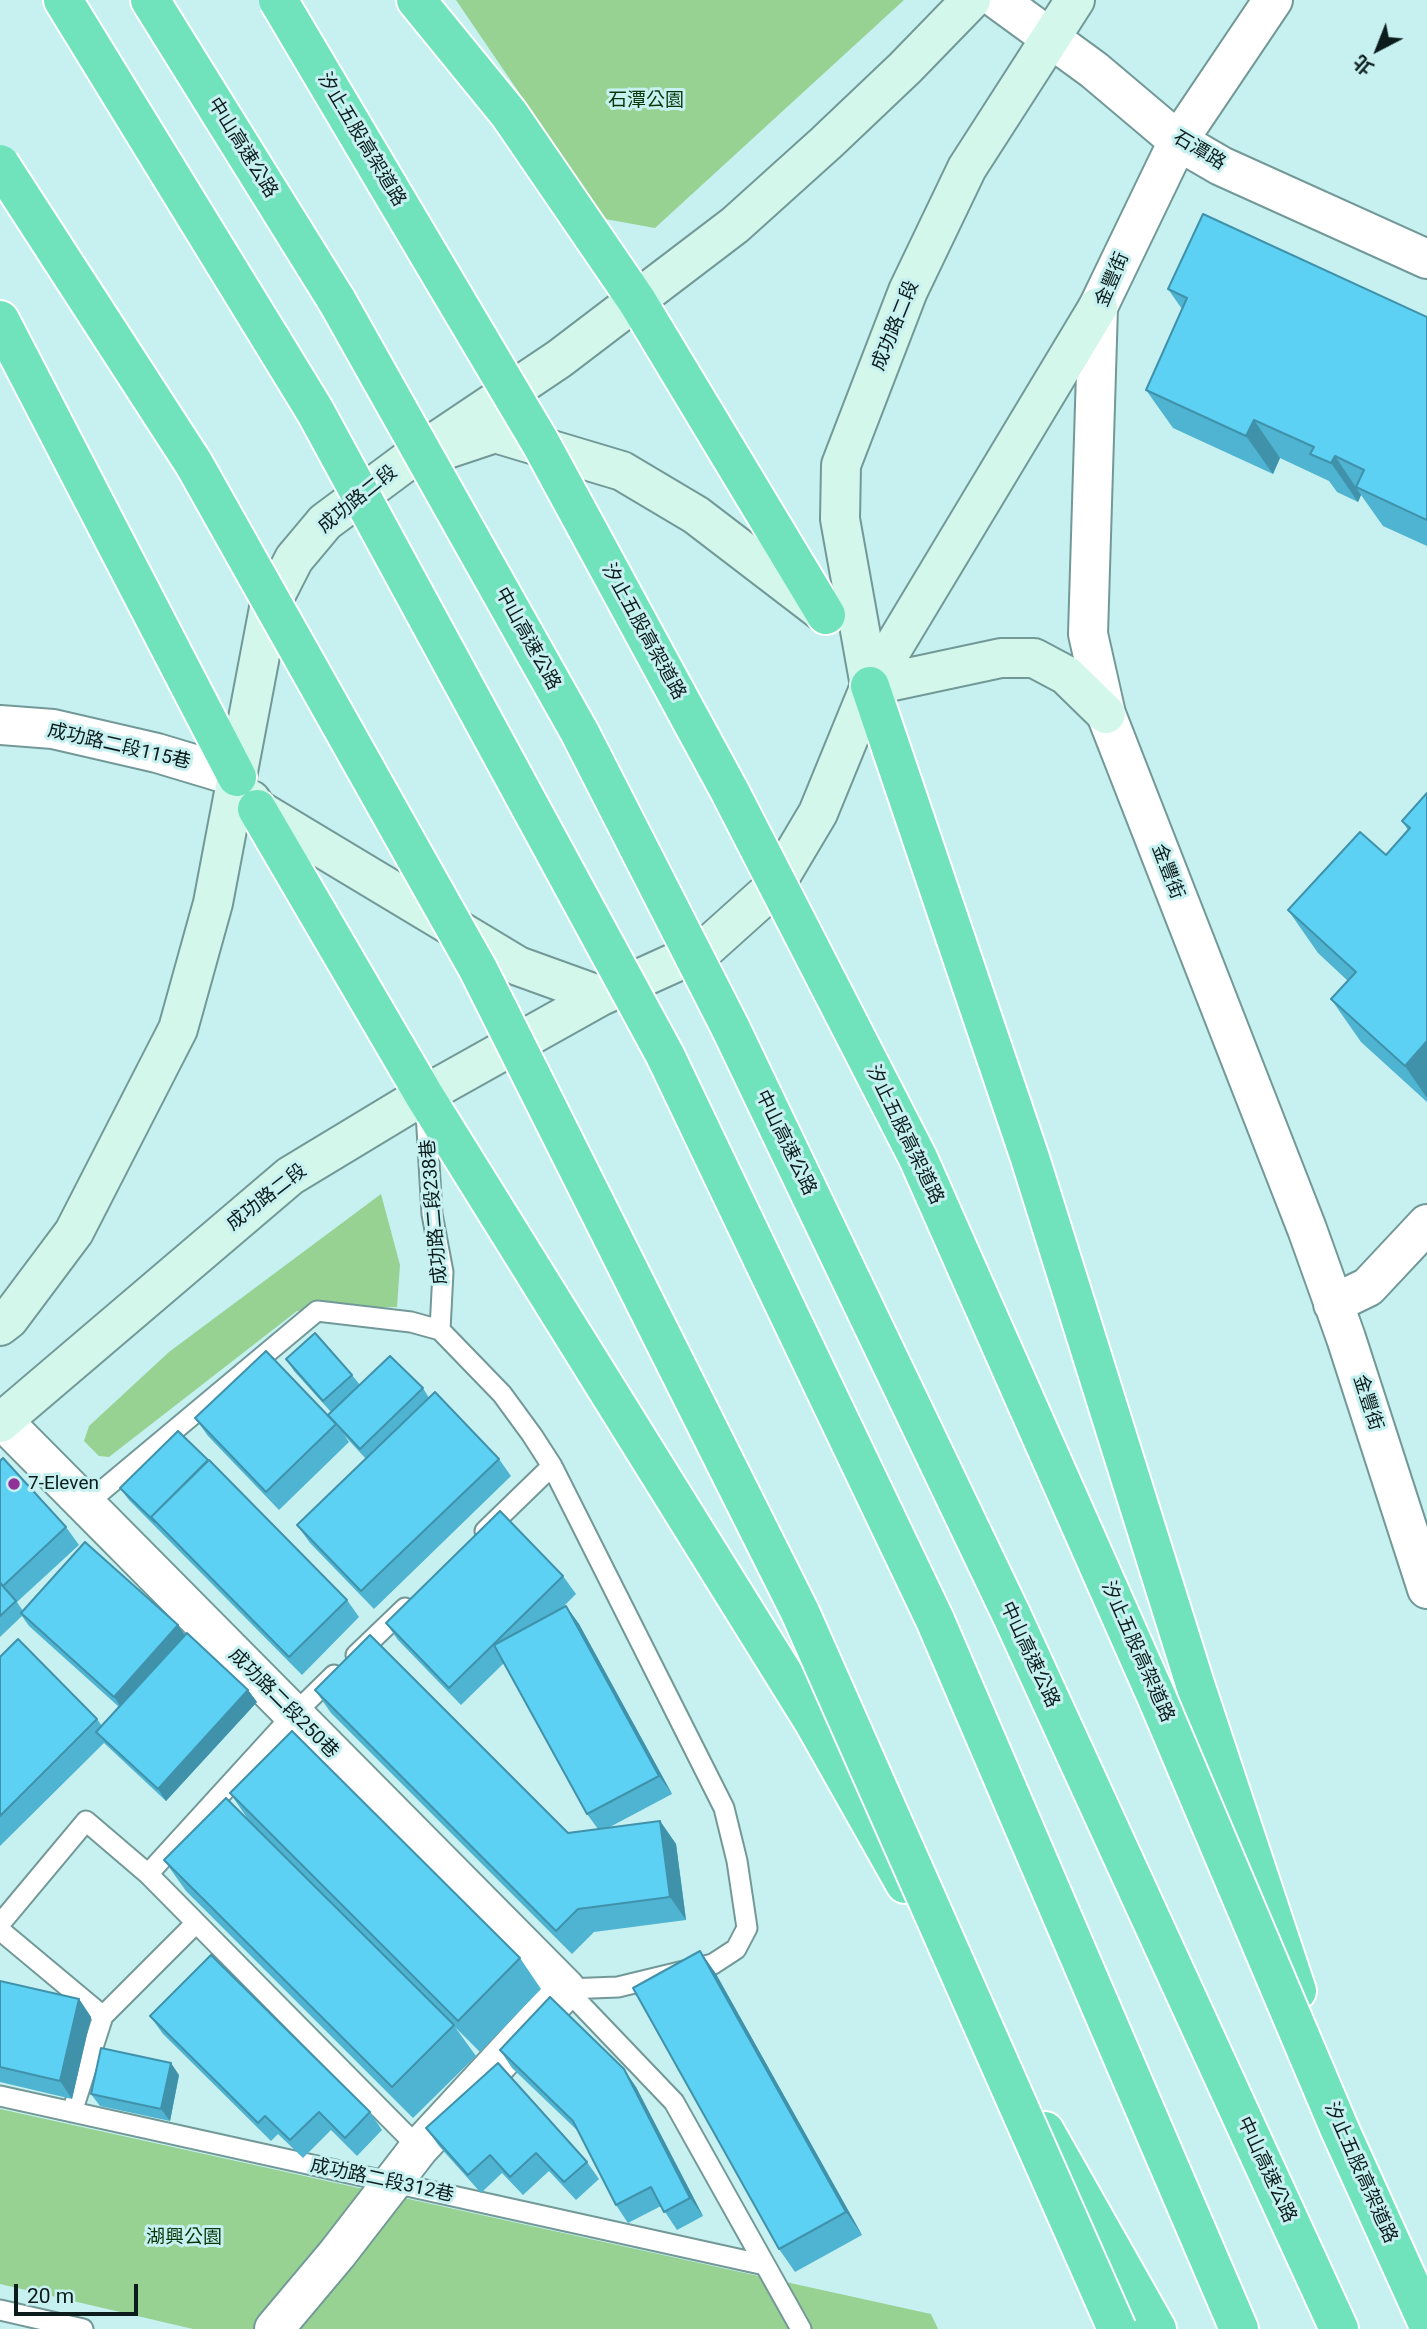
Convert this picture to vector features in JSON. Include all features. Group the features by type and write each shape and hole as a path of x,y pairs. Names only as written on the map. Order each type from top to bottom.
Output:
{"highway":[{"path":"63,0 322,423 665,1055 935,1620 1240,2329"},
{"name":"中山高速公路","path":"150,0 337,301 580,733 730,1027 1012,1616 1339,2329"},
{"name":"汐止五股高架道路","path":"278,0 540,442 729,790 918,1158 1157,1698 1421,2320"},
{"path":"416,0 509,114 637,301 827,615"},
{"path":"0,164 194,464 478,968 800,1612 1117,2329"},
{"path":"0,320 237,777"},
{"path":"870,686 1030,1157 1195,1684 1378,2231 1421,2320"},
{"path":"257,810 424,1095 813,1721 1157,2329"}],"main road":[{"name":"成功路二段","path":"0,1326 9,1319 74,1232 178,1029 213,903 269,607 294,559 325,522 407,461 559,359 746,216 875,96 971,0"},
{"name":"成功路二段","path":"1,1421 290,1176 424,1095 601,996 705,949 774,887 818,813 870,686 840,519 841,465 908,291 961,181 1074,0"},
{"path":"870,686 1098,307"},
{"name":"成功路二段","path":"407,461 495,433 622,471 696,515 827,615 870,686"},
{"path":"870,686 1001,658 1034,658 1066,675 1106,714"},
{"path":"237,777 257,810 518,966 601,996"}],"street":[{"name":"石潭路","path":"998,0 1094,70 1178,141 1234,172 1427,259"},
{"name":"金豐街","path":"1273,0 1178,141 1098,307 1088,634 1106,714 1307,1229 1346,1338 1427,1590"},
{"name":"成功路二段115巷","path":"0,724 53,729 157,753 237,777"},
{"path":"1333,1304 1368,1287 1427,1224"},
{"name":"成功路二段250巷","path":"1,1421 566,1989"},
{"path":"274,2329 419,2148 566,1989"}],"lane":[{"name":"成功路二段238巷","path":"424,1095 432,1214 443,1272 440,1330"},
{"path":"86,1504 317,1311 411,1322 440,1330 502,1394 552,1466 724,1808 737,1861 747,1928 736,1949 713,1964 618,1987 566,1989"},
{"path":"472,1543 552,1466"},
{"path":"148,1874 293,1715 422,1591"},
{"path":"0,1924 86,1821 148,1874 419,2148"},
{"path":"72,2112 103,2016 196,1923"},
{"path":"0,1930 103,2016"},
{"path":"566,1989 674,2102 801,2329"},
{"name":"成功路二段312巷","path":"0,2096 765,2265"},
{"path":"0,2309 83,2329"}],"green space":[{"name":"石潭公園","path":"456,0 904,0 655,228 605,219"},
{"path":"381,1194 400,1265 397,1307 297,1311 109,1457 99,1456 84,1441 89,1426 169,1352"},
{"name":"湖興公園","path":"0,2109 931,2314 938,2329 193,2329 0,2284"}],"building":[{"path":"1203,214 1427,317 1427,520 1356,487 1364,470 1335,456 1331,463 1310,454 1314,447 1254,420 1246,436 1146,390 1187,298 1168,289"},
{"path":"1427,793 1427,1041 1405,1066 1331,999 1356,972 1288,910 1360,832 1386,855 1410,828 1402,821"},
{"path":"315,1333 352,1375 323,1401 286,1359"},
{"path":"266,1351 336,1424 266,1492 195,1418"},
{"path":"390,1356 423,1388 360,1449 328,1415"},
{"path":"435,1392 499,1459 361,1591 297,1525"},
{"path":"178,1431 208,1460 151,1517 155,1522 120,1488"},
{"path":"3,1458 66,1527 3,1586 0,1582 0,1461"},
{"path":"209,1460 347,1600 289,1657 151,1517"},
{"path":"500,1511 563,1576 449,1688 386,1623"},
{"path":"85,1542 178,1625 114,1697 21,1613"},
{"path":"0,1583 16,1601 0,1616"},
{"path":"566,1606 659,1776 587,1814 494,1645"},
{"path":"187,1633 248,1690 158,1789 96,1732"},
{"path":"370,1635 568,1833 660,1821 670,1897 578,1909 556,1931 315,1690"},
{"path":"18,1639 97,1719 0,1816 0,1657"},
{"path":"292,1731 520,1958 458,2021 230,1793"},
{"path":"226,1798 454,2025 392,2087 164,1860"},
{"path":"700,1951 846,2212 779,2249 633,1988"},
{"path":"211,1955 370,2112 345,2138 319,2112 290,2140 265,2116 258,2123 150,2016"},
{"path":"0,1981 79,1999 60,2081 0,2067"},
{"path":"550,1997 624,2069 690,2198 664,2212 651,2187 616,2205 573,2121 500,2050"},
{"path":"101,2048 171,2063 161,2109 91,2094"},
{"path":"498,2063 587,2162 564,2182 536,2153 510,2177 490,2155 468,2175 426,2128"}],"place":[{"name":"7-Eleven","path":"14,1484"}]}
